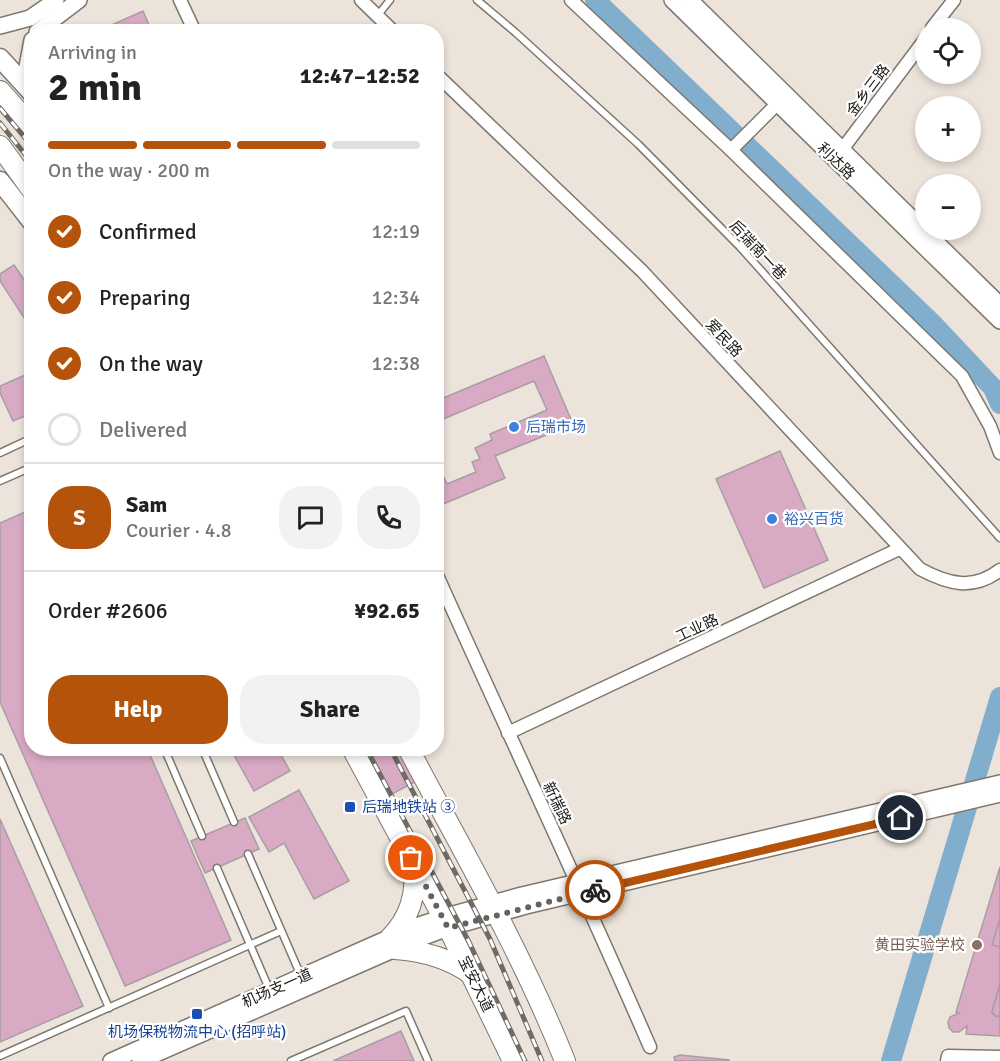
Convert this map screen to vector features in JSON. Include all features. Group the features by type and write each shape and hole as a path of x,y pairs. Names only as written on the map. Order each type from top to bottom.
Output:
{"main road":[{"path":"0,58 24,84"},
{"path":"0,91 24,118"},
{"path":"0,146 24,179"},
{"path":"0,181 24,212"},
{"name":"宝安大道","path":"356,756 446,922 513,1061"},
{"path":"412,756 494,909 548,1018 573,1061"},
{"path":"411,858 414,878 410,905 393,943 456,964 472,976 503,1061"},
{"path":"548,1018 565,1061"}],"street":[{"path":"0,26 30,18 56,0"},
{"path":"48,24 79,0"},
{"path":"180,0 191,24"},
{"path":"361,0 386,24"},
{"path":"571,0 731,150 962,376 990,426 1000,453"},
{"name":"利达路","path":"672,0 777,104 838,155 1000,305"},
{"name":"利达路","path":"690,0 1000,321"},
{"path":"940,18 954,0"},
{"name":"金乡三路","path":"838,155 915,53"},
{"name":"爱民路","path":"444,82 642,271 920,569 938,579 975,584 990,578 1000,570"},
{"path":"731,150 777,104"},
{"name":"工业路","path":"508,733 899,549"},
{"name":"新瑞路","path":"444,591 581,888 650,1047"},
{"name":"机场支一道","path":"111,1061 446,922 996,790"},
{"name":"机场支一道","path":"140,1061 272,996"},
{"path":"947,1061 948,1056 1000,1057"}],"lane":[{"path":"378,15 390,0"},
{"name":"后瑞南一巷","path":"477,0 638,144 740,247 1000,537"},
{"path":"0,453 24,442"},
{"path":"0,481 24,470"},
{"path":"167,756 202,836"},
{"path":"205,756 234,822"},
{"path":"0,758 109,1008"},
{"path":"248,854 304,982"},
{"path":"217,868 272,996"},
{"path":"0,1056 281,931"},
{"path":"291,1061 406,1011 428,1061"}],"building":[{"path":"143,11 149,24 114,24"},
{"path":"14,265 24,279 24,318 0,281 0,274"},
{"path":"544,356 573,424 495,456 505,478 444,504 444,478 447,484 476,472 472,462 480,459 475,448 492,440 490,434 547,410 534,381 444,419 444,398"},
{"path":"24,376 24,416 13,421 0,393 0,386"},
{"name":"裕兴百货","path":"780,451 828,560 764,588 716,479"},
{"path":"24,512 24,756 150,756 231,940 125,986 0,702 0,523"},
{"path":"234,756 282,756 290,771 254,791"},
{"path":"358,756 410,756 422,778 381,800"},
{"path":"299,790 349,881 314,899 284,843 269,852 249,817"},
{"path":"245,818 259,849 205,873 191,841"},
{"path":"0,819 83,1006 0,1042"},
{"path":"1000,867 1000,984 992,1012 995,1016 1000,1016 1000,1036 966,1034 967,1026 959,1032 953,1032 948,1022 950,1017 959,1013 956,1012"},
{"path":"1000,918 1000,947 992,945"},
{"path":"1000,984 1000,1016 995,1016 992,1012"},
{"path":"401,1031 414,1061 333,1061"},
{"path":"680,1055 729,1061 675,1061 674,1057"}],"waterway":[{"path":"595,0 934,325 993,388 1000,404"},
{"path":"891,1061 1000,697"}],"railway":[{"path":"0,108 24,136"},
{"path":"0,123 24,153"},
{"path":"370,756 469,942 525,1061"},
{"path":"394,756 490,939 542,1061"}],"way so far":[{"path":"411,858 448,928 595,890"}],"place":[{"name":"后瑞市场","path":"514,427"},
{"name":"裕兴百货","path":"772,519"},
{"name":"后瑞地铁站 ③","path":"350,807"},
{"name":"黄田实验学校","path":"977,945"},
{"name":"机场保税物流中心 (招呼站)","path":"197,1014"}],"route":[{"path":"595,890 901,818"}]}
